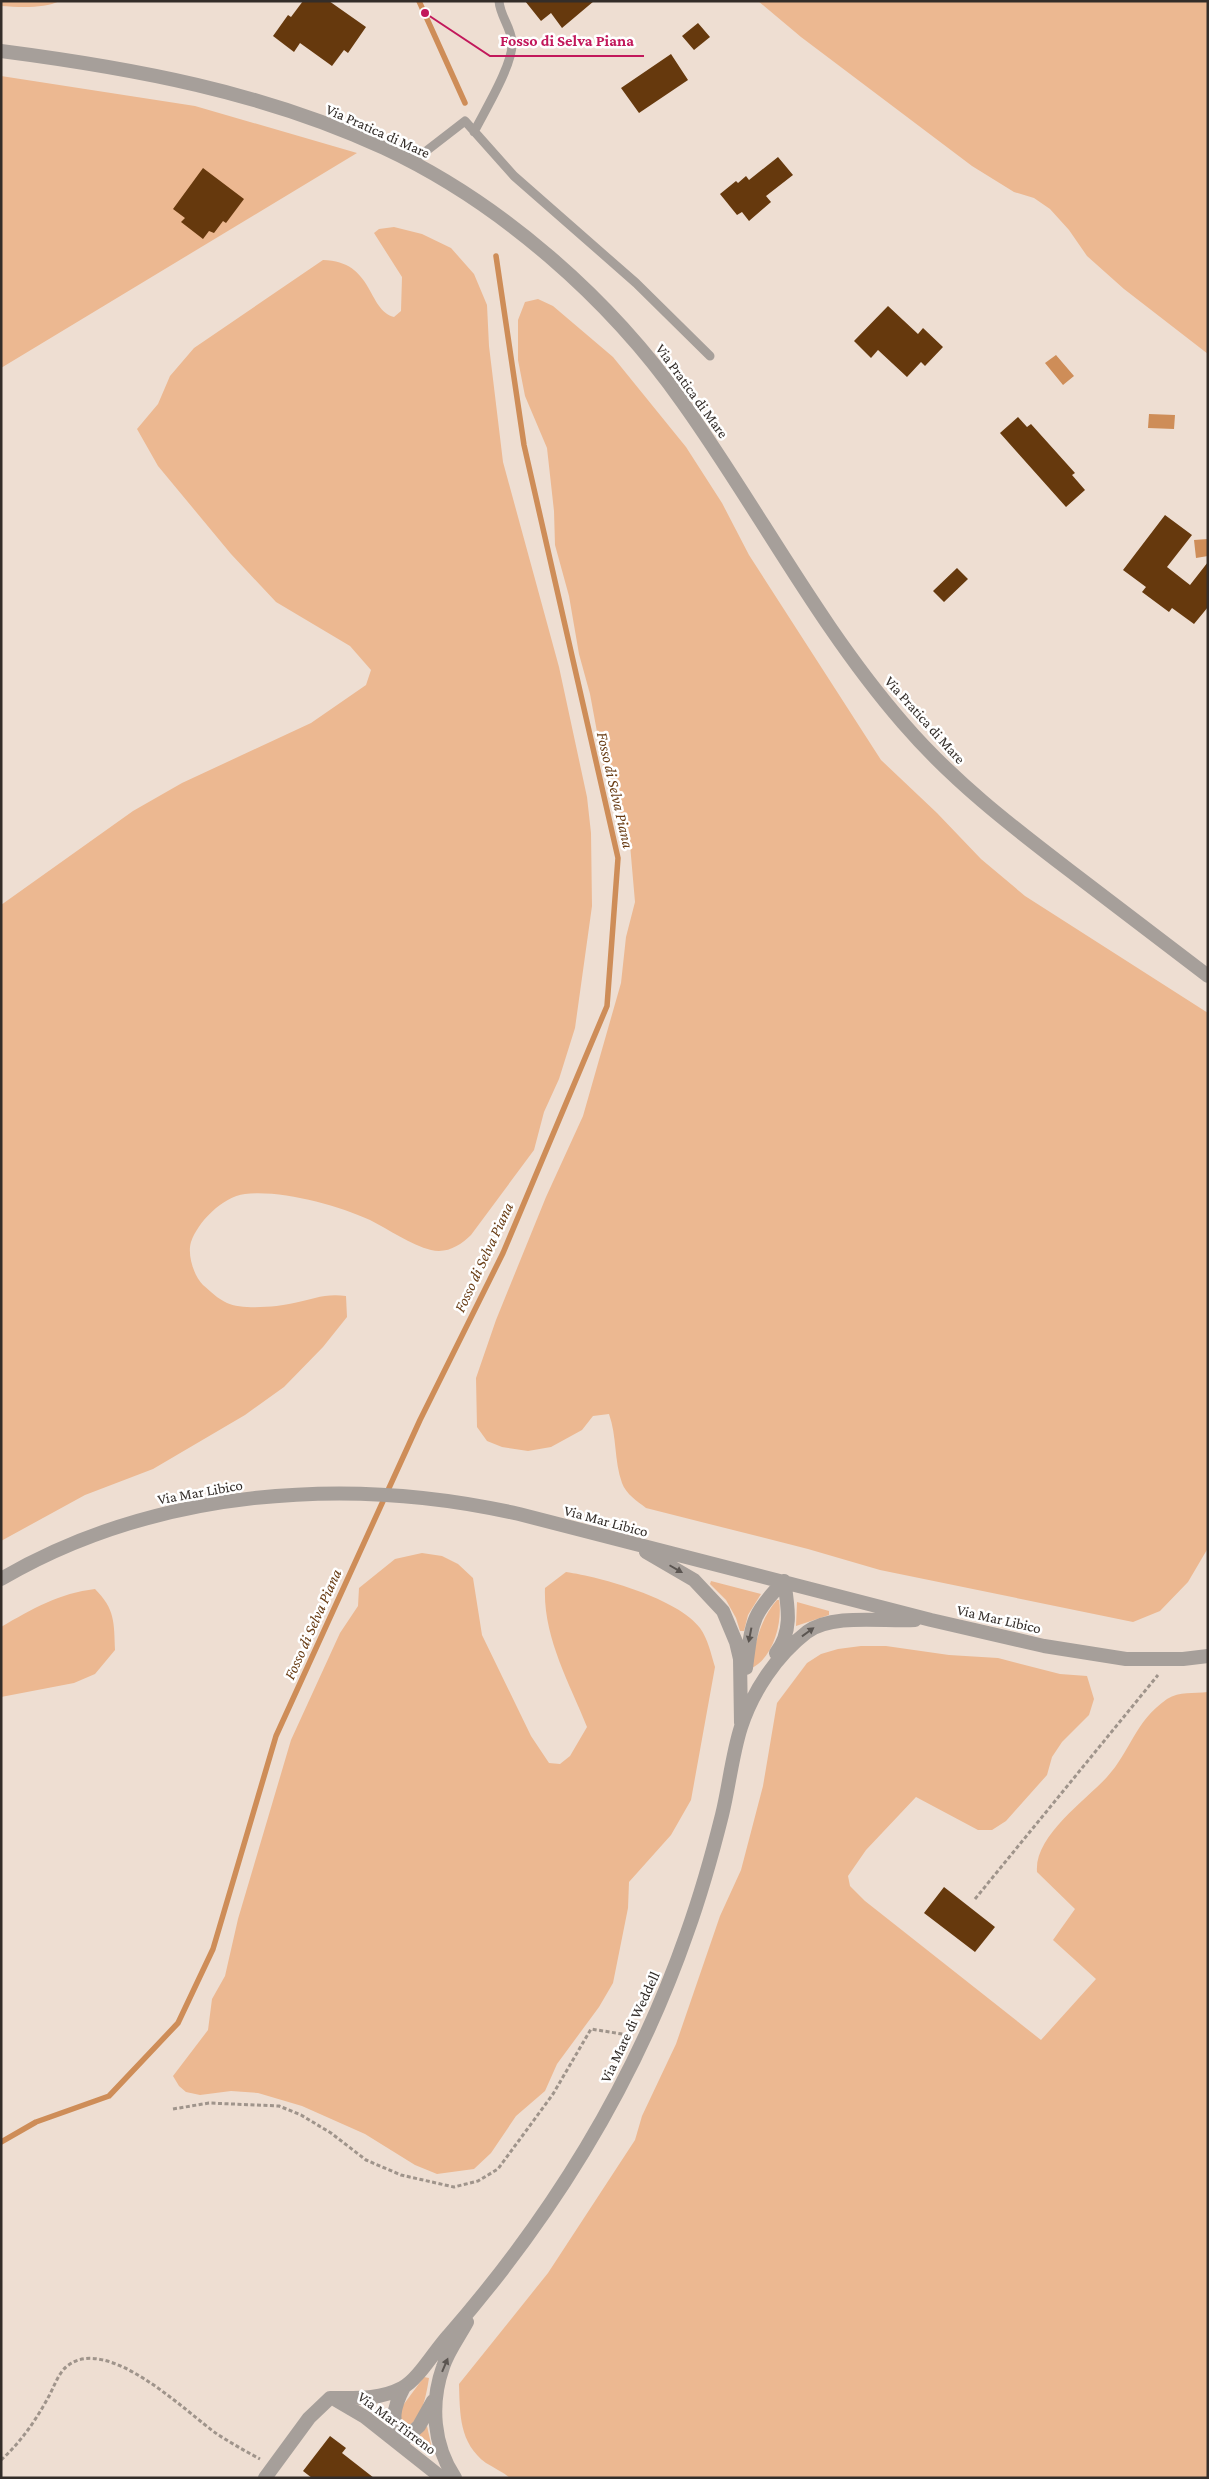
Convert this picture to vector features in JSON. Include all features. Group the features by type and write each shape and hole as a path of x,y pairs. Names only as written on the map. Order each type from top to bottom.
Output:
{"street":[{"name":"Via Pratica di Mare","path":"1,51 155,75 240,96 337,128 412,162 475,201 521,235 572,277 620,324 682,401 852,658 900,720 931,754 1006,822 1208,976"},
{"name":"Via Mar Libico","path":"1,1579 84,1539 158,1515 260,1499 359,1494 416,1497 453,1501 502,1511 784,1581 931,1620 1078,1652 1126,1659 1172,1659 1208,1656"},
{"name":"Via Mare di Weddell","path":"634,1545 694,1580 723,1611 736,1642 740,1659 741,1728"},
{"path":"741,1728 768,1664 784,1644 788,1631 789,1609 784,1581"},
{"path":"741,1728 749,1637 755,1616 766,1599 784,1581"},
{"name":"Via Mare di Weddell","path":"330,2398 372,2398 404,2387 475,2306 575,2167 608,2112 668,1987 688,1930 721,1818 741,1728 757,1691 774,1666 791,1646 818,1625 850,1619 884,1622 931,1620"},
{"name":"Via Mare di Weddell","path":"455,2478 444,2461 436,2426 436,2394 443,2365 475,2306"},
{"path":"404,2387 396,2403 393,2422 400,2443 419,2426 436,2394"},
{"path":"270,2472 309,2418 330,2398"},
{"name":"Via Mar Tirreno","path":"330,2398 357,2411 442,2478"}],"lane":[{"path":"474,132 502,75 512,49 510,33 501,12 500,1"},
{"path":"412,162 465,121 514,176 636,283 710,356"}],"path":[{"path":"975,1899 1172,1659"},
{"path":"173,2109 209,2103 278,2106 301,2115 331,2133 366,2160 401,2175 454,2187 478,2181 498,2169 553,2094 572,2058 591,2029 628,2035 646,2035"},
{"path":"1,2460 29,2429 67,2366 74,2362 93,2359 115,2364 148,2381 270,2472"}],"shaded area":[{"path":"1,1 60,1 53,4 23,7 1,6"},
{"path":"758,1 1208,1 1208,354 1124,289 1087,256 1069,230 1050,209 1034,198 1014,192 972,166 801,37"},
{"path":"1,76 195,106 357,153 1,368"},
{"path":"394,227 422,234 451,248 474,274 487,305 489,346 503,462 559,667 587,797 591,833 592,906 575,1028 559,1079 544,1112 534,1150 471,1235 453,1248 437,1251 423,1248 356,1214 309,1200 275,1194 260,1193 236,1196 212,1212 194,1234 190,1253 192,1265 200,1281 217,1297 227,1303 242,1307 270,1307 326,1296 346,1296 347,1317 323,1347 284,1387 245,1415 153,1469 85,1495 1,1541 1,905 133,811 182,783 311,723 366,685 371,670 350,646 276,602 231,554 158,466 137,429 158,404 170,376 194,348 323,260 340,262 352,268 368,286 385,313 394,317 401,311 402,277 374,233 379,229"},
{"path":"538,299 553,306 613,357 686,447 722,503 749,555 881,760 937,813 981,859 1025,896 1208,1013 1208,1548 1188,1582 1160,1611 1133,1622 880,1570 808,1549 646,1508 629,1494 622,1483 609,1414 593,1416 582,1430 551,1447 528,1451 502,1447 487,1441 477,1427 476,1378 496,1320 546,1197 583,1116 621,983 626,937 635,902 629,833 605,775 590,694 579,654 569,596 555,545 554,511 547,448 525,396 518,360 518,320 525,302"},
{"path":"1056,355 1074,376 1063,385 1045,363"},
{"path":"1149,414 1175,415 1174,429 1148,428"},
{"path":"1208,539 1208,556 1196,558 1194,540"},
{"path":"422,1553 442,1556 458,1564 473,1578 482,1635 531,1736 549,1763 560,1764 570,1756 587,1727 558,1659 545,1606 545,1588 566,1572 618,1584 638,1591 658,1599 690,1617 703,1632 715,1667 691,1800 671,1835 629,1882 628,1908 613,1983 599,2007 557,2064 545,2091 516,2116 491,2153 474,2169 437,2174 415,2165 365,2134 302,2106 258,2093 231,2091 200,2095 186,2092 179,2086 173,2076 208,2030 212,1999 225,1976 238,1919 291,1740 340,1633 358,1606 359,1588 395,1559"},
{"path":"711,1581 761,1594 748,1615 744,1631 740,1631 736,1618 726,1600 710,1584"},
{"path":"95,1589 102,1596 112,1616 115,1650 95,1674 74,1683 1,1697 1,1627 35,1608 58,1598"},
{"path":"779,1600 780,1609 775,1638 766,1656 752,1668 759,1632 771,1607"},
{"path":"797,1602 829,1611 829,1615 796,1626"},
{"path":"861,1646 886,1646 949,1655 998,1658 1060,1674 1087,1676 1094,1699 1089,1715 1062,1742 1052,1757 1047,1775 1006,1821 992,1830 978,1830 916,1797 866,1850 848,1876 850,1886 865,1901 1041,2040 1096,1979 1053,1940 1075,1909 1037,1872 1038,1859 1044,1845 1063,1820 1107,1777 1147,1717 1156,1708 1172,1696 1208,1692 1208,2478 510,2478 477,2455 466,2437 461,2417 459,2384 548,2273 635,2140 642,2116 676,2044 720,1916 741,1870 763,1786 777,1703 807,1663 821,1654 838,1649"},
{"path":"424,2377 429,2378 422,2408 414,2421 401,2429 401,2408"},
{"path":"427,2426 433,2453 414,2439"}],"building":[{"path":"303,1 329,1 366,27 348,53 344,50 332,66 300,43 294,52 273,36 288,15 291,17"},
{"path":"525,1 594,1 562,28 551,13 541,21"},
{"path":"698,23 710,37 694,50 682,36"},
{"path":"671,54 688,80 639,113 621,88"},
{"path":"778,157 793,175 766,196 771,202 749,221 742,212 737,215 720,194 736,181 738,183 746,176 749,180"},
{"path":"203,168 244,199 226,223 223,221 214,233 209,231 203,239 181,222 185,218 173,209"},
{"path":"888,306 918,334 923,328 943,347 925,366 921,362 907,377 878,350 871,358 854,341"},
{"path":"1018,417 1027,427 1031,424 1075,473 1072,475 1085,490 1066,507 1000,433"},
{"path":"1165,515 1192,535 1167,567 1190,585 1208,562 1208,607 1194,624 1172,608 1169,612 1142,592 1146,587 1123,570"},
{"path":"957,568 968,579 944,602 933,591"},
{"path":"944,1887 995,1927 975,1952 924,1913"},
{"path":"330,2436 346,2448 342,2453 374,2478 312,2478 303,2471"}],"waterway":[{"name":"Fosso di Selva Piana","path":"419,1 465,103"},
{"name":"Fosso di Selva Piana","path":"1,2142 36,2122 109,2096 178,2023 213,1949 276,1736 420,1420 503,1253 607,1006 618,858 524,445 496,256"}],"place":[{"name":"Fosso di Selva Piana","path":"425,13"}]}
